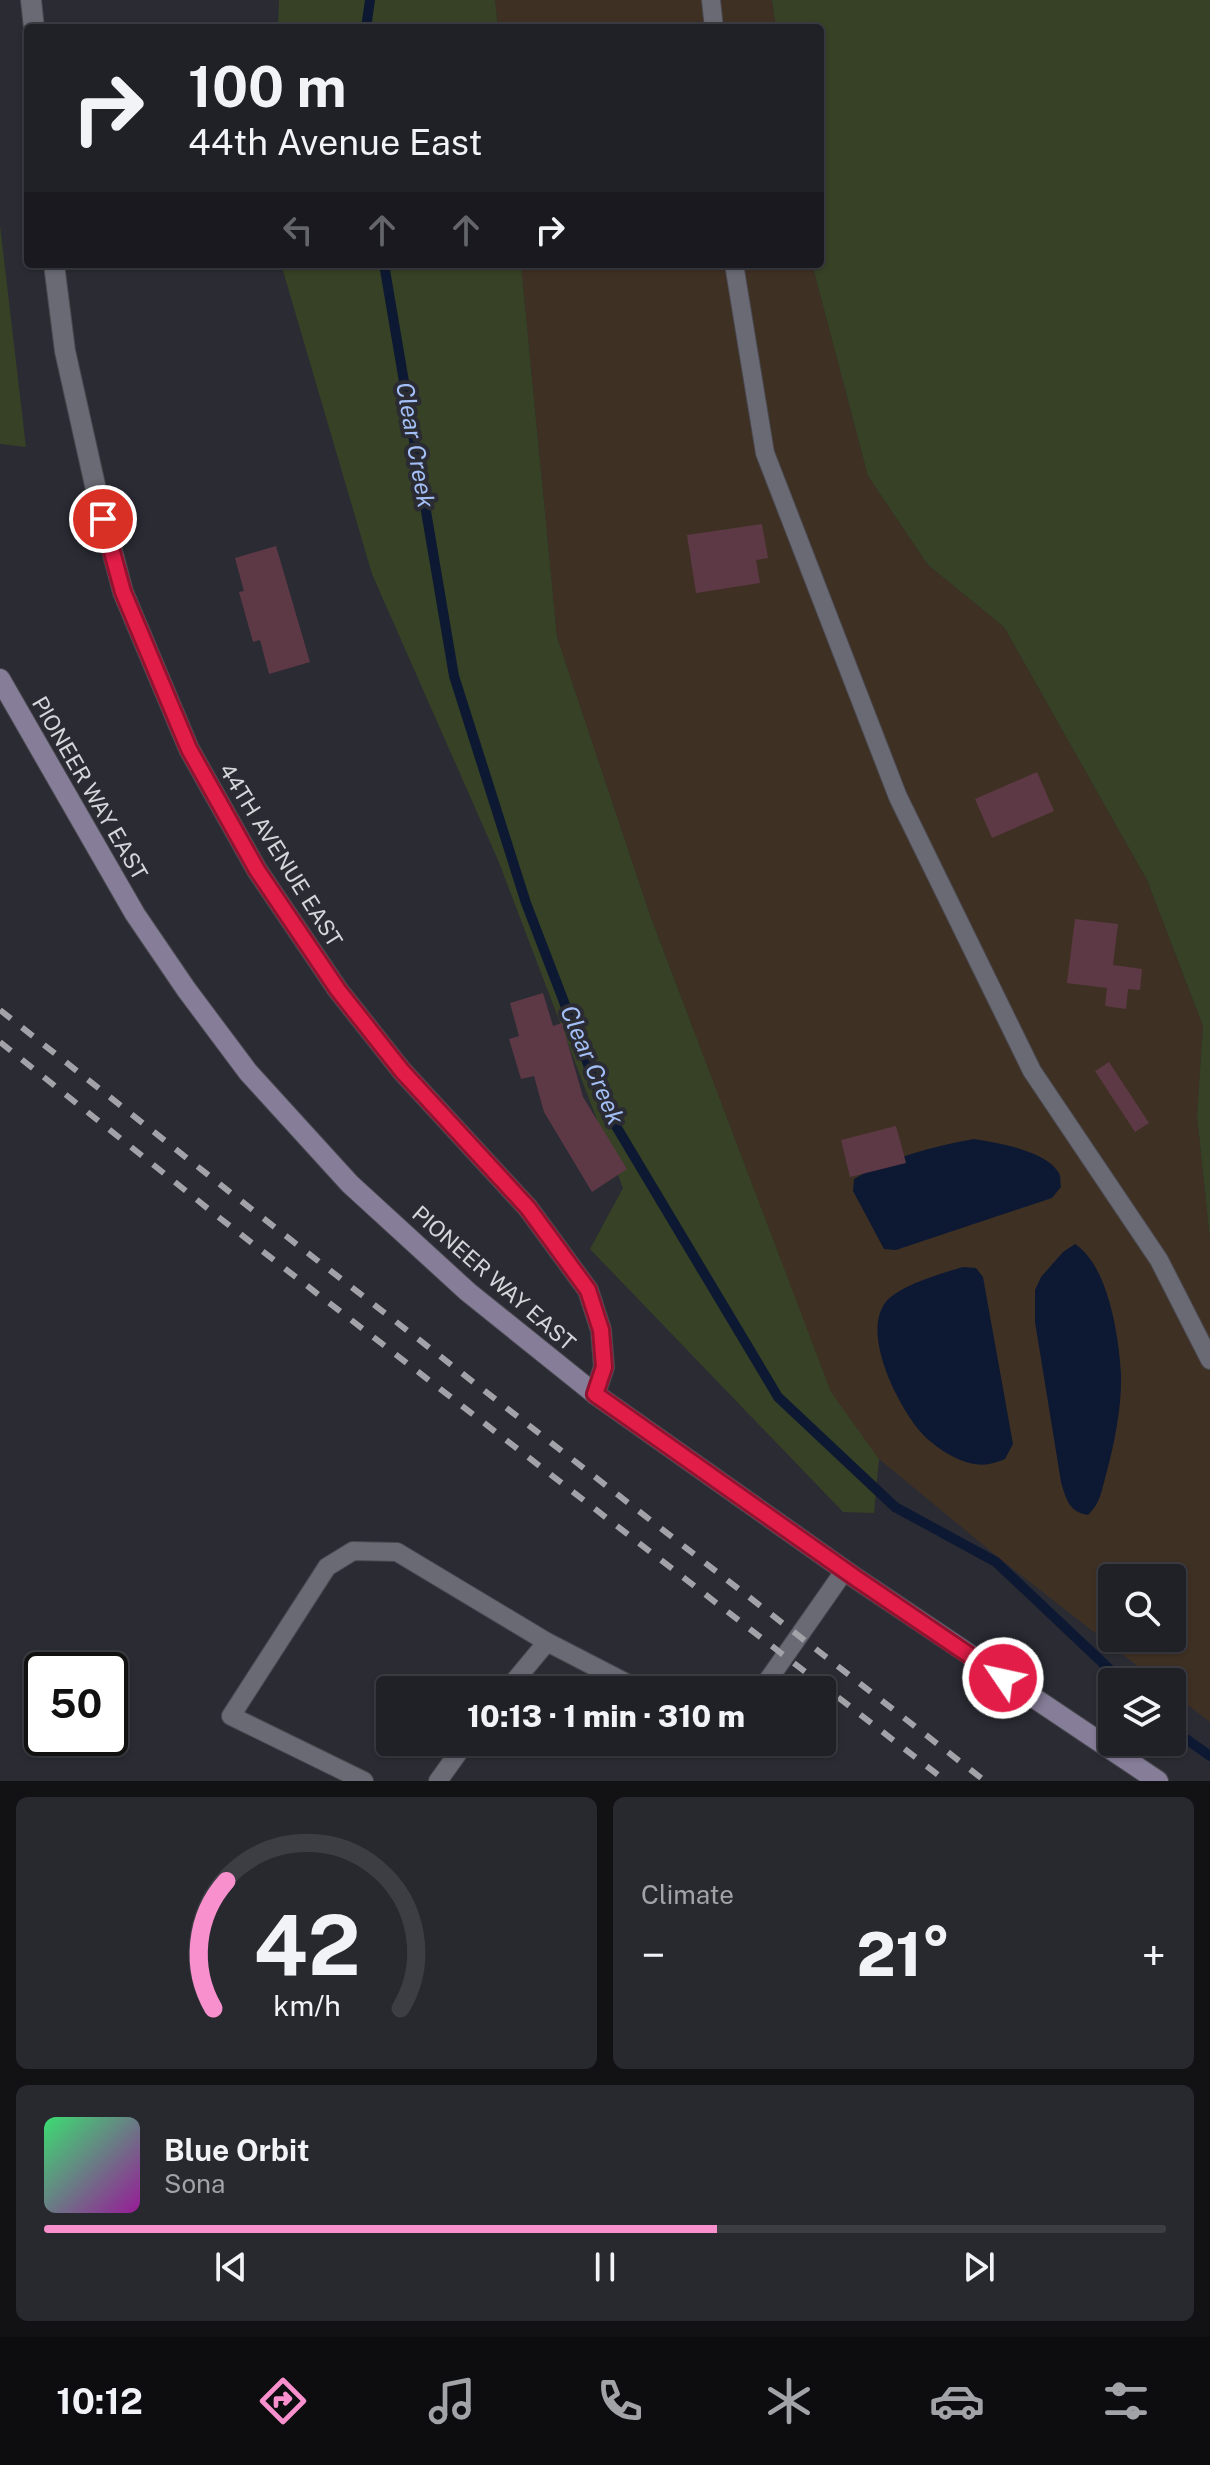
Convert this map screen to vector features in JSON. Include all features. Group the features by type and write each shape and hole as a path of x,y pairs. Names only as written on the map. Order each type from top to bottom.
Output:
{"main road":[{"name":"PIONEER WAY EAST","path":"0,679 135,914 186,989 248,1072 350,1184 468,1292 595,1394 845,1570 1158,1781"}],"street":[{"path":"31,0 34,24"},
{"name":"44TH AVENUE EAST","path":"55,268 68,365 123,592 189,749 257,870 338,990 402,1071 528,1208 588,1290 601,1330 604,1367 595,1394"}],"lane":[{"path":"711,0 714,24"},
{"path":"735,268 765,453 898,797 1032,1071 1159,1260 1210,1360"},
{"path":"364,1781 231,1716 327,1567 353,1551 397,1552 547,1642 613,1676"},
{"path":"771,1676 845,1570"},
{"path":"519,1676 547,1642"},
{"path":"438,1781 456,1756"}],"shaded area":[{"path":"495,0 772,0 775,24 498,24"},
{"path":"521,268 813,268 868,476 928,565 1004,627 1147,880 1203,1026 1197,1116 1210,1240 1210,1722 1186,1704 1186,1668 1140,1668 1120,1652 1186,1652 1186,1564 1098,1564 1098,1635 879,1459 831,1393 650,915 557,637"}],"green space":[{"path":"279,0 495,0 498,24 278,24"},
{"path":"772,0 1210,0 1210,1240 1197,1116 1203,1026 1147,880 1004,627 928,565 868,476 813,268 824,268 824,24 775,24"},
{"path":"0,225 26,447 0,444"},
{"path":"282,268 521,268 557,637 650,915 831,1392 879,1459 874,1513 843,1512 590,1249 623,1188 498,860 372,574"}],"water":[{"path":"974,1139 1020,1149 1043,1159 1059,1173 1061,1187 1052,1198 896,1250 884,1249 853,1191 854,1179 912,1154"},
{"path":"1075,1244 1086,1254 1104,1284 1118,1341 1121,1374 1119,1410 1110,1459 1098,1500 1088,1515 1072,1508 1061,1482 1035,1322 1035,1290 1041,1277 1063,1252"},
{"path":"963,1267 976,1268 983,1277 1013,1444 1005,1459 979,1465 952,1456 918,1429 892,1386 880,1350 878,1333 879,1317 891,1297 921,1281"}],"building":[{"path":"762,524 768,558 756,560 760,583 696,593 687,535"},
{"path":"276,546 310,662 269,674 260,640 253,642 239,592 244,591 235,558"},
{"path":"1037,772 1054,811 992,838 975,799"},
{"path":"1075,919 1118,924 1113,965 1142,969 1140,990 1128,989 1126,1009 1105,1006 1107,988 1067,983"},
{"path":"543,993 553,1026 562,1023 583,1097 627,1169 592,1192 544,1112 534,1076 521,1079 509,1039 519,1036 510,1003"},
{"path":"1109,1062 1149,1123 1135,1132 1095,1071"},
{"path":"896,1126 906,1163 850,1177 841,1140"}],"waterway":[{"name":"Clear Creek","path":"367,24 370,0"},
{"name":"Clear Creek","path":"385,268 454,676 526,903 604,1106 778,1397 895,1507 996,1562 1108,1668"},
{"name":"Clear Creek","path":"1186,1739 1210,1756"}],"railway":[{"path":"0,1010 985,1781"},
{"path":"0,1042 221,1219 946,1781"}],"route":[{"path":"103,519 123,592 189,749 257,870 338,990 402,1071 528,1208 588,1290 601,1330 604,1367 595,1394 1003,1678"}]}
